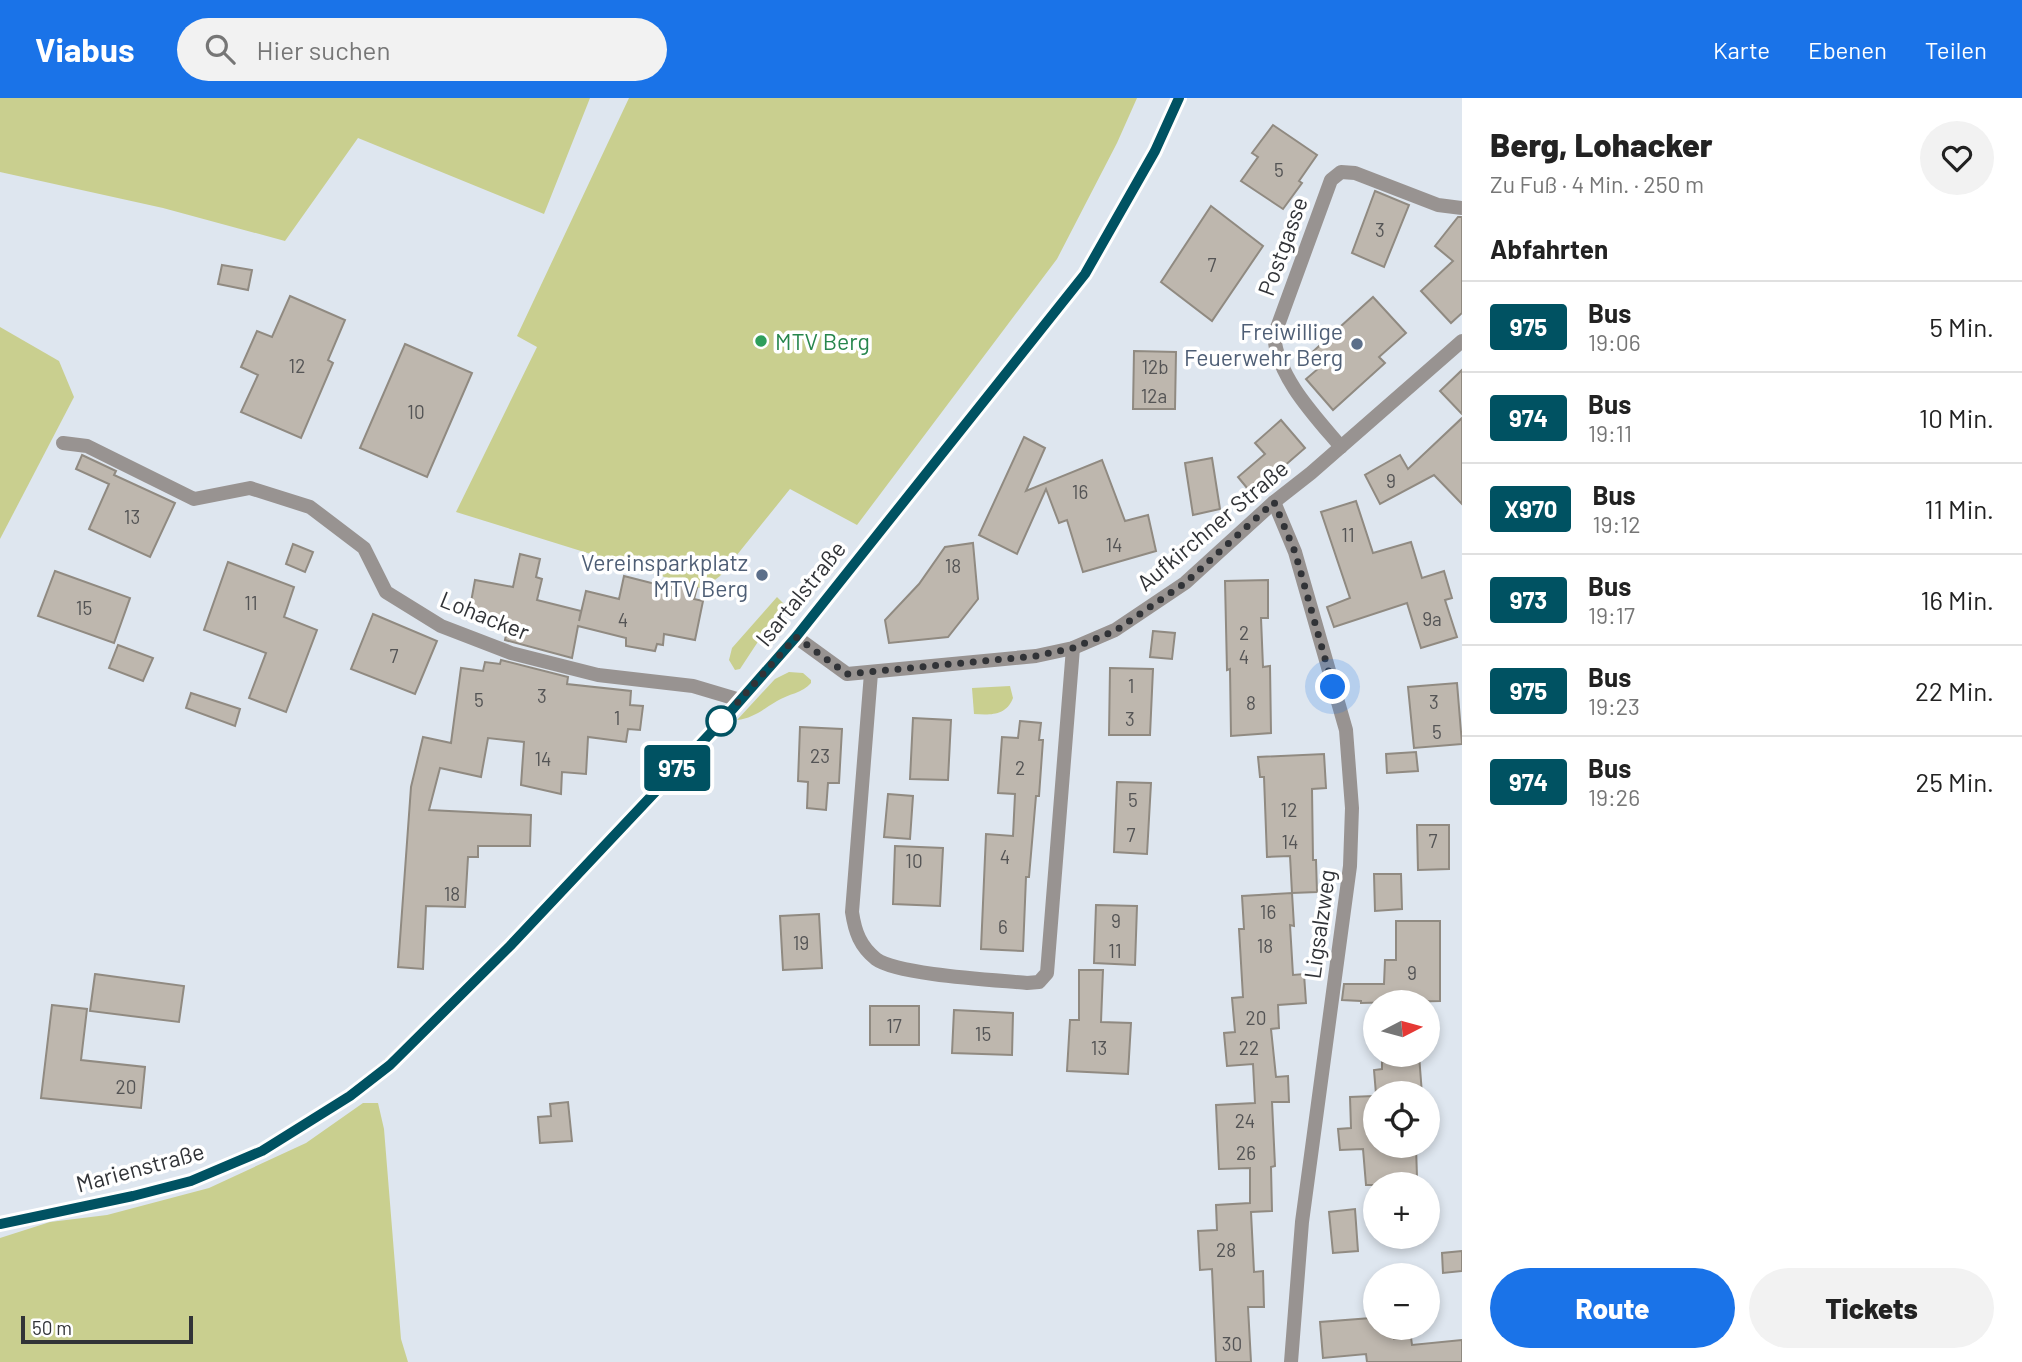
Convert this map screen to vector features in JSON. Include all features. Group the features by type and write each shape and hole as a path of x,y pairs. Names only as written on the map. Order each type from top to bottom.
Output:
{"main road":[{"name":"Isartalstraße","path":"390,1065 510,946 796,637 1085,274 1155,151 1179,98"},
{"name":"Marienstraße","path":"0,1224 191,1181 262,1151 350,1096 390,1065"}],"street":[{"name":"Postgasse","path":"1341,447 1294,388 1275,348 1274,335 1331,180 1341,172 1355,173 1438,205 1462,208"},
{"name":"Aufkirchner Straße","path":"796,637 847,674 1036,656 1073,648 1115,631 1185,583 1274,502 1462,341"},
{"name":"Lohacker","path":"63,443 87,446 194,499 250,488 310,507 364,548 386,592 441,626 511,653 598,675 693,686 740,700"},
{"name":"Ligsalzweg","path":"1274,502 1295,552 1346,730 1352,808 1350,866 1302,1222 1291,1362"},
{"path":"871,673 852,912 856,937 878,960 908,970 1039,982 1047,973 1073,648"}],"green space":[{"path":"0,98 590,98 544,214 358,138 285,241 163,208 0,172"},
{"name":"MTV Berg","path":"629,98 1137,98 1117,143 1057,259 857,525 790,489 720,576 703,589 456,512 537,347 517,336"},
{"path":"0,327 59,361 74,397 0,539"},
{"path":"777,597 785,605 740,669 735,670 729,660 732,648"},
{"path":"789,672 803,673 811,683 753,715 737,720 775,679"},
{"path":"1010,686 1013,698 1006,708 992,714 974,714 972,688"},
{"path":"363,1103 378,1103 384,1129 401,1339 408,1362 0,1362 0,1238 50,1222 107,1215 209,1188 306,1143"}],"building":[{"path":"1273,125 1317,155 1299,181 1302,183 1283,209 1241,181 1258,157 1252,153"},
{"path":"1375,191 1409,205 1384,267 1352,253"},
{"path":"1211,206 1263,246 1212,321 1161,282"},
{"path":"1458,217 1462,217 1462,313 1451,323 1421,291 1453,261 1435,246"},
{"path":"222,265 252,270 248,290 218,284"},
{"path":"290,296 345,320 328,360 333,363 301,438 241,412 258,375 241,367 257,331 272,337"},
{"name":"Freiwillige Feuerwehr Berg","path":"1373,297 1406,333 1379,357 1385,363 1333,410 1306,379 1319,368 1308,356"},
{"path":"405,344 472,373 427,477 360,448"},
{"path":"1134,351 1176,352 1175,409 1133,409"},
{"path":"1462,370 1462,414 1440,391"},
{"path":"1462,418 1462,504 1434,475 1380,504 1365,475 1400,455 1408,469"},
{"path":"1281,420 1305,448 1252,494 1238,477 1265,454 1255,443"},
{"path":"1024,437 1045,448 1026,491 1102,460 1125,521 1148,515 1156,551 1083,572 1067,520 1059,523 1046,489 1017,554 979,535"},
{"path":"82,455 116,471 114,475 175,503 150,557 89,529 109,484 76,469"},
{"path":"1212,458 1220,509 1193,515 1185,463"},
{"path":"1356,501 1373,553 1411,542 1422,578 1444,571 1452,598 1445,600 1457,637 1421,648 1407,603 1334,627 1327,607 1350,598 1321,512"},
{"path":"973,543 978,599 948,637 889,643 885,620 919,584 945,547"},
{"path":"293,544 313,552 305,572 286,564"},
{"path":"520,554 540,559 536,577 542,579 537,600 581,611 579,621 586,591 619,599 624,576 671,588 672,582 697,588 694,599 703,601 695,640 664,634 663,645 657,644 655,651 626,646 626,638 578,626 572,658 505,640 509,620 469,613 475,580 513,587"},
{"path":"228,562 294,587 284,617 317,630 286,712 249,698 266,653 204,630"},
{"path":"55,571 130,598 114,643 38,616"},
{"path":"1268,580 1268,618 1261,618 1263,667 1270,666 1271,733 1231,736 1225,581"},
{"path":"373,614 437,641 415,694 351,669"},
{"path":"1153,631 1175,633 1172,659 1150,657"},
{"path":"118,645 153,658 143,681 109,668"},
{"path":"501,660 568,677 567,684 631,691 630,705 643,706 640,730 628,729 626,742 588,737 586,774 562,772 561,794 521,785 524,742 488,738 481,777 440,768 429,810 531,815 530,846 478,846 478,857 468,857 465,907 426,906 423,969 398,967 411,787 423,737 451,743 461,668 483,671 485,662 500,664"},
{"path":"1110,668 1153,669 1150,735 1109,735"},
{"path":"1457,683 1462,744 1414,748 1408,687"},
{"path":"191,693 240,709 235,726 186,708"},
{"path":"913,718 951,720 948,780 910,779"},
{"path":"1020,721 1041,723 1039,740 1043,740 1029,877 1026,877 1023,951 981,949 986,834 1013,836 1015,794 998,793 1002,737 1018,738"},
{"path":"800,727 842,729 839,783 828,783 826,810 807,808 808,782 798,781"},
{"path":"1416,752 1418,771 1387,773 1386,754"},
{"path":"1324,754 1326,788 1312,789 1313,860 1316,860 1317,892 1292,893 1290,856 1267,857 1264,777 1260,777 1258,757"},
{"path":"1117,782 1151,783 1147,854 1114,852"},
{"path":"888,794 913,796 910,839 884,837"},
{"path":"1417,825 1449,825 1449,869 1418,870"},
{"path":"895,846 943,848 940,906 893,904"},
{"path":"1374,874 1401,874 1402,909 1375,911"},
{"path":"1292,893 1294,926 1290,925 1293,975 1304,974 1306,1003 1278,1005 1279,1028 1271,1029 1276,1077 1288,1076 1289,1102 1272,1102 1275,1166 1271,1167 1272,1211 1251,1212 1254,1272 1263,1271 1264,1307 1248,1307 1251,1362 1216,1362 1212,1269 1200,1270 1198,1231 1217,1230 1216,1205 1250,1203 1250,1168 1219,1169 1216,1105 1255,1103 1253,1064 1227,1066 1224,1033 1235,1032 1232,998 1243,997 1239,929 1244,929 1242,896"},
{"path":"1096,905 1137,906 1135,965 1094,963"},
{"path":"819,914 822,968 783,970 780,916"},
{"path":"1396,921 1440,921 1440,990 1363,990 1363,1003 1342,1000 1344,984 1384,984 1385,960 1396,960"},
{"path":"1079,970 1103,970 1101,1022 1131,1023 1128,1074 1067,1071 1070,1020 1079,1020"},
{"path":"95,974 184,986 179,1022 90,1011"},
{"path":"52,1005 87,1009 81,1060 145,1067 141,1108 41,1098"},
{"path":"870,1006 919,1006 919,1045 870,1045"},
{"path":"954,1010 1013,1013 1012,1055 952,1053"},
{"path":"1420,1068 1421,1081 1375,1081 1374,1070"},
{"path":"1363,1096 1363,1149 1340,1150 1338,1129 1351,1128 1350,1097"},
{"path":"568,1102 572,1141 540,1143 538,1117 551,1116 550,1104"},
{"path":"1364,1158 1416,1158 1417,1172 1365,1172"},
{"path":"1355,1209 1358,1251 1333,1253 1329,1212"},
{"path":"1462,1251 1462,1271 1443,1273 1442,1253"},
{"path":"1363,1319 1363,1340 1411,1340 1412,1345 1462,1340 1462,1362 1367,1362 1366,1354 1323,1358 1320,1322"}],"bus line":[{"name":"975","path":"0,1224 191,1181 262,1151 350,1096 390,1065 510,946 724,719 796,637 1085,274 1155,151 1179,98"}],"place":[{"name":"MTV Berg","path":"761,341"},
{"name":"Freiwillige Feuerwehr Berg","path":"1357,344"},
{"name":"Vereinsparkplatz MTV Berg","path":"762,575"}],"route":[{"path":"721,721 796,637 847,674 1036,656 1073,648 1115,631 1185,583 1274,502 1295,552 1333,687"}]}
